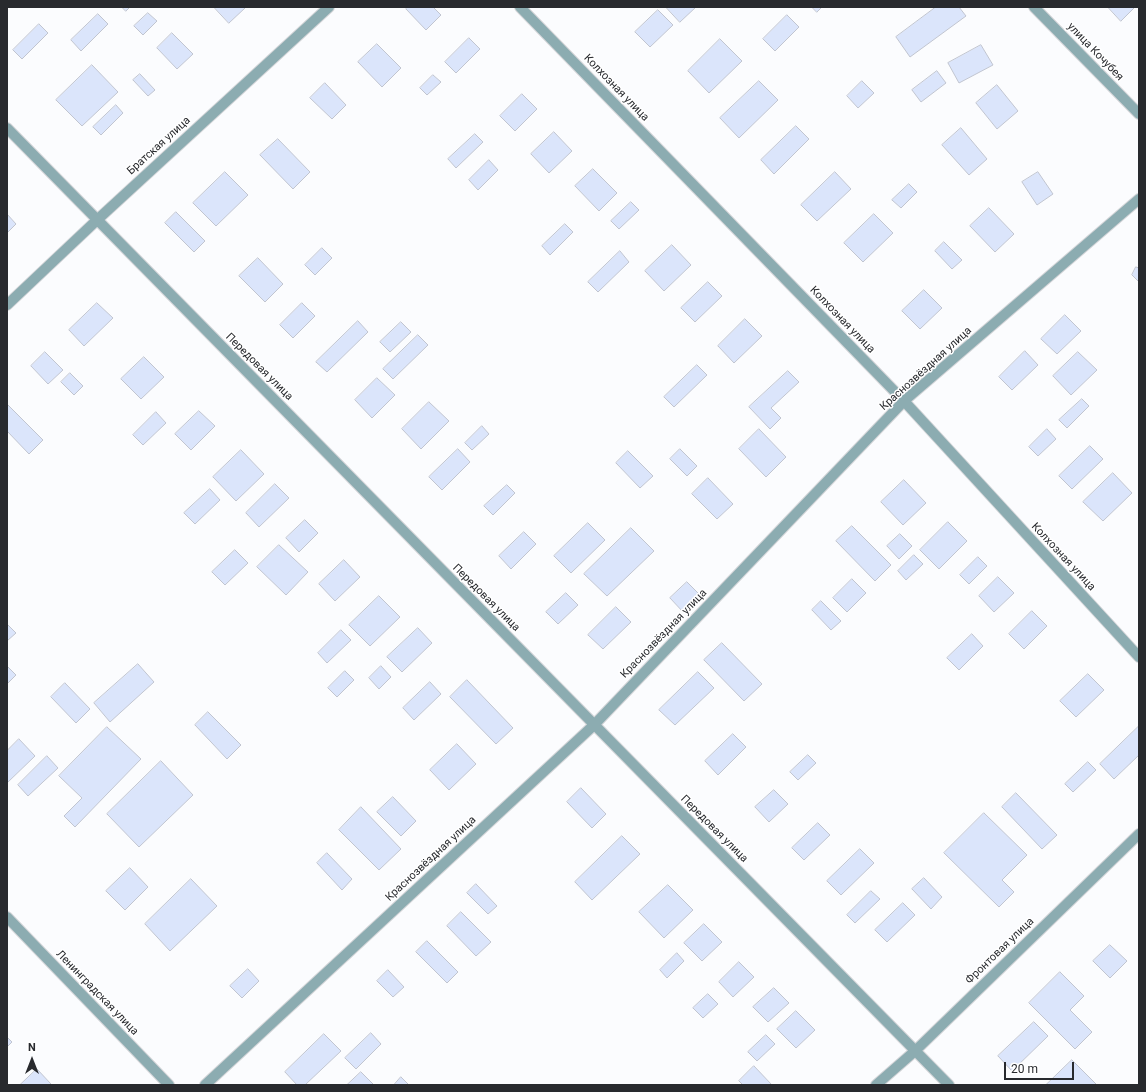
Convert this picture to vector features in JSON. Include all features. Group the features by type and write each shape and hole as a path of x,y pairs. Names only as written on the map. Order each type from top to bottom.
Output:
{"street":[{"name":"Братская улица","path":"7,304 329,7"},
{"name":"Колхозная улица","path":"520,7 904,401 1139,657"},
{"name":"улица Кочубея","path":"1034,7 1139,114"},
{"name":"Передовая улица","path":"7,128 949,1085"},
{"name":"Краснозвёздная улица","path":"205,1085 594,725 904,401 1139,199"},
{"name":"Фронтовая улица","path":"876,1085 915,1051 1139,834"},
{"name":"Ленинградская улица","path":"7,917 169,1085"}],"building":[{"path":"122,7 130,7 126,11"},
{"path":"214,7 245,7 245,8 229,23"},
{"path":"408,7 433,7 441,15 426,30 406,9"},
{"path":"666,7 696,7 680,22"},
{"path":"812,7 822,7 817,12"},
{"path":"936,7 959,7 966,16 910,57 896,37"},
{"path":"1108,7 1135,7 1121,21"},
{"path":"658,10 673,25 650,47 635,32"},
{"path":"148,13 157,21 143,35 134,26"},
{"path":"98,14 108,24 81,51 71,40"},
{"path":"787,15 799,27 775,51 763,39"},
{"path":"39,24 48,33 22,59 13,50"},
{"path":"172,33 193,54 177,69 157,48"},
{"path":"469,38 480,49 456,73 445,62"},
{"path":"720,39 742,61 709,93 688,71"},
{"path":"377,44 401,68 382,87 358,62"},
{"path":"981,45 993,65 959,83 948,63"},
{"path":"92,65 118,92 82,126 56,100"},
{"path":"937,71 946,83 921,102 912,90"},
{"path":"140,74 155,90 148,96 133,80"},
{"path":"433,75 441,82 427,95 420,88"},
{"path":"759,81 778,100 739,138 720,118"},
{"path":"862,81 874,93 858,108 847,96"},
{"path":"325,83 346,105 332,119 310,98"},
{"path":"997,85 1018,111 997,129 976,103"},
{"path":"522,94 537,109 515,131 500,116"},
{"path":"116,105 123,113 101,135 93,127"},
{"path":"796,126 809,139 774,174 761,160"},
{"path":"961,128 987,159 969,175 942,145"},
{"path":"554,132 572,151 549,173 531,154"},
{"path":"475,134 483,142 456,168 448,159"},
{"path":"278,139 310,172 293,189 260,155"},
{"path":"489,160 498,170 478,190 469,180"},
{"path":"593,169 617,193 599,211 575,186"},
{"path":"225,172 248,195 216,226 193,203"},
{"path":"835,172 851,189 817,221 801,205"},
{"path":"1038,172 1053,194 1037,205 1022,182"},
{"path":"909,184 917,192 901,208 892,200"},
{"path":"631,202 639,210 619,229 611,221"},
{"path":"989,208 1014,234 995,252 970,226"},
{"path":"176,212 205,241 194,252 165,223"},
{"path":"7,214 16,224 7,233"},
{"path":"874,214 893,233 863,262 844,243"},
{"path":"565,224 573,232 550,255 542,246"},
{"path":"944,242 962,260 952,269 935,251"},
{"path":"672,245 691,265 664,291 645,271"},
{"path":"322,248 332,258 315,275 305,265"},
{"path":"620,251 629,262 598,292 588,282"},
{"path":"258,258 283,284 265,302 239,276"},
{"path":"1136,267 1139,268 1139,282 1132,275"},
{"path":"708,282 722,296 695,322 681,308"},
{"path":"924,290 942,308 920,329 902,311"},
{"path":"97,303 113,318 84,346 69,330"},
{"path":"302,303 315,316 293,338 280,325"},
{"path":"1065,315 1081,331 1057,354 1041,339"},
{"path":"745,319 762,336 734,363 718,346"},
{"path":"358,321 368,332 327,372 316,362"},
{"path":"401,322 411,332 390,352 380,342"},
{"path":"418,335 428,345 393,379 383,369"},
{"path":"1025,351 1038,365 1012,390 999,377"},
{"path":"45,352 63,370 48,384 31,366"},
{"path":"1078,352 1097,370 1071,395 1053,376"},
{"path":"144,357 164,377 141,399 121,379"},
{"path":"697,365 707,375 674,407 664,397"},
{"path":"788,371 799,382 771,408 781,418 770,429 749,407"},
{"path":"70,373 83,386 74,395 61,382"},
{"path":"377,378 395,395 372,418 355,400"},
{"path":"1082,399 1089,406 1067,428 1059,420"},
{"path":"429,402 449,421 421,449 402,429"},
{"path":"7,404 43,440 29,454 7,431"},
{"path":"199,411 215,426 191,450 175,434"},
{"path":"156,412 166,423 143,445 133,435"},
{"path":"482,426 489,434 472,450 465,443"},
{"path":"759,429 786,457 766,477 739,449"},
{"path":"1047,429 1056,439 1038,456 1029,447"},
{"path":"1090,446 1103,459 1072,489 1059,476"},
{"path":"458,449 470,462 442,490 429,477"},
{"path":"680,449 697,466 687,476 670,459"},
{"path":"241,450 264,474 236,501 213,477"},
{"path":"628,451 653,476 640,488 616,463"},
{"path":"1113,473 1132,493 1103,521 1083,502"},
{"path":"708,478 733,504 717,519 692,494"},
{"path":"904,480 926,503 903,525 881,502"},
{"path":"275,484 289,498 259,527 246,513"},
{"path":"507,485 515,493 493,515 484,506"},
{"path":"210,489 220,500 195,524 184,513"},
{"path":"305,520 318,533 299,552 286,538"},
{"path":"948,522 967,541 939,569 920,550"},
{"path":"588,523 605,540 571,573 554,556"},
{"path":"852,526 891,565 875,581 836,541"},
{"path":"631,528 654,551 607,596 584,574"},
{"path":"524,532 536,544 511,569 499,556"},
{"path":"900,534 912,546 899,559 887,546"},
{"path":"279,545 308,572 286,595 257,567"},
{"path":"235,550 248,563 225,585 212,572"},
{"path":"914,555 923,564 906,580 898,571"},
{"path":"978,557 987,566 969,584 960,575"},
{"path":"344,560 360,577 335,601 319,584"},
{"path":"998,577 1014,593 994,612 979,596"},
{"path":"852,579 866,593 847,612 833,598"},
{"path":"687,582 701,596 684,613 670,598"},
{"path":"566,593 578,605 558,624 546,612"},
{"path":"379,596 400,617 370,646 349,625"},
{"path":"821,601 841,621 831,630 812,610"},
{"path":"616,607 631,622 603,649 588,635"},
{"path":"1032,611 1047,626 1024,649 1009,634"},
{"path":"7,624 16,633 7,641"},
{"path":"418,628 432,643 402,672 387,657"},
{"path":"341,630 351,640 327,663 318,653"},
{"path":"972,634 983,646 959,670 947,658"},
{"path":"722,643 762,684 744,701 704,660"},
{"path":"138,664 154,682 110,722 94,703"},
{"path":"7,666 16,675 7,684"},
{"path":"381,666 391,677 379,689 369,678"},
{"path":"345,671 354,680 337,697 328,688"},
{"path":"698,672 714,688 675,725 659,710"},
{"path":"1088,674 1104,690 1076,717 1060,701"},
{"path":"467,680 513,728 496,744 450,697"},
{"path":"430,682 441,694 414,720 403,708"},
{"path":"65,683 90,709 76,723 51,697"},
{"path":"208,712 241,745 227,759 195,725"},
{"path":"1139,726 1139,755 1114,779 1100,764"},
{"path":"107,727 141,759 75,827 64,816 82,798 59,776"},
{"path":"733,734 746,747 718,775 705,761"},
{"path":"19,739 35,756 7,783 7,751"},
{"path":"457,744 476,764 449,790 430,770"},
{"path":"808,755 816,763 798,780 790,772"},
{"path":"47,756 58,768 28,796 18,785"},
{"path":"161,761 193,795 139,847 107,814"},
{"path":"1088,762 1096,770 1073,792 1065,784"},
{"path":"581,788 606,814 592,828 567,802"},
{"path":"774,790 788,804 769,822 755,807"},
{"path":"1016,793 1057,835 1042,849 1002,807"},
{"path":"393,797 416,821 401,836 377,812"},
{"path":"361,807 401,849 379,870 339,830"},
{"path":"984,813 1027,855 1002,880 1014,892 999,907 944,853"},
{"path":"818,823 830,835 804,860 792,848"},
{"path":"622,836 640,854 592,900 575,882"},
{"path":"860,849 874,863 841,895 827,881"},
{"path":"327,853 352,879 342,890 317,863"},
{"path":"130,868 148,887 125,910 106,891"},
{"path":"924,878 942,897 931,909 912,889"},
{"path":"191,879 217,906 170,951 145,924"},
{"path":"476,884 497,906 488,914 467,893"},
{"path":"668,885 693,910 664,938 639,912"},
{"path":"871,891 880,899 855,923 847,915"},
{"path":"903,903 915,915 887,942 875,930"},
{"path":"461,912 491,942 476,956 447,926"},
{"path":"704,924 722,942 702,961 684,943"},
{"path":"427,941 458,972 447,983 416,952"},
{"path":"1110,945 1127,961 1110,978 1093,961"},
{"path":"677,953 684,961 667,978 660,970"},
{"path":"739,962 754,977 733,997 719,982"},
{"path":"248,969 259,981 242,998 230,986"},
{"path":"388,970 404,987 393,997 377,981"},
{"path":"1060,972 1084,996 1070,1010 1092,1032 1075,1049 1029,1003"},
{"path":"774,988 789,1003 768,1022 753,1007"},
{"path":"708,994 718,1004 703,1018 693,1008"},
{"path":"796,1011 815,1030 796,1048 777,1029"},
{"path":"1034,1022 1048,1036 1012,1071 998,1056"},
{"path":"371,1033 381,1044 356,1069 345,1058"},
{"path":"324,1034 341,1051 305,1085 297,1085 285,1072"},
{"path":"766,1035 775,1044 757,1061 748,1052"},
{"path":"7,1037 12,1042 7,1047"},
{"path":"1072,1060 1097,1085 1046,1085"},
{"path":"754,1066 772,1085 743,1085 739,1081"},
{"path":"37,1069 51,1084 50,1085 20,1085"},
{"path":"361,1072 374,1085 347,1085"},
{"path":"401,1077 409,1085 394,1085"}]}
